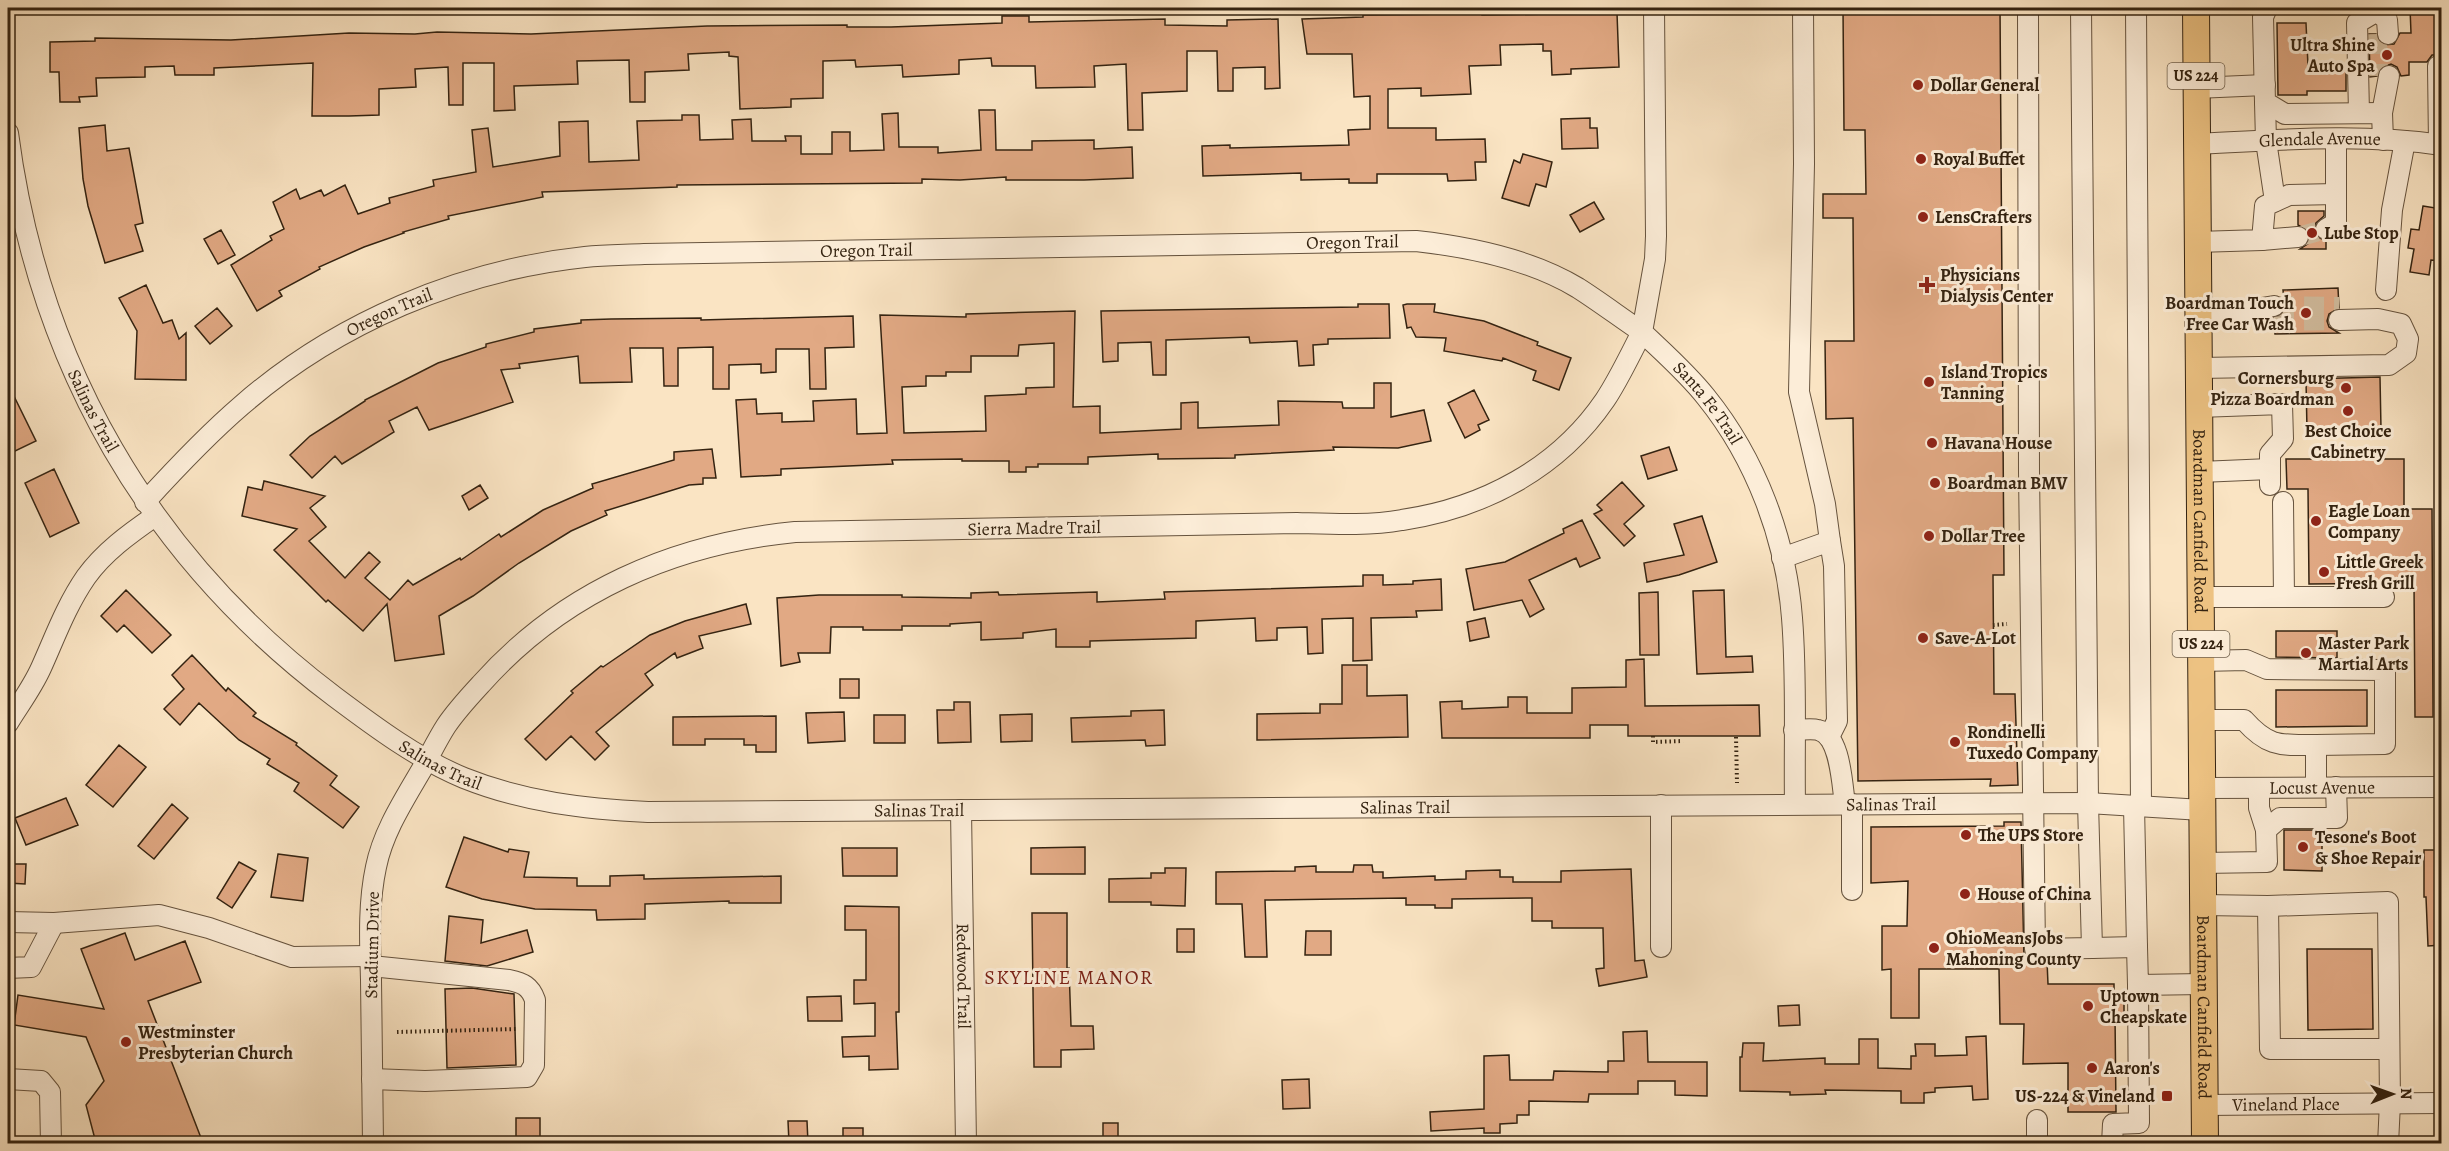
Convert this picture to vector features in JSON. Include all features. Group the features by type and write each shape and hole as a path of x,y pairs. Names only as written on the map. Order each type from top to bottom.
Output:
{"main road":[{"name":"Boardman Canfield Road","path":"2196,8 2205,1143"}],"street":[{"path":"1642,332 1656,236 1654,8"},
{"path":"1803,8 1803,212 1799,392 1826,504 1834,566 1837,721 1829,737"},
{"path":"2028,8 2028,460 2035,949 2137,947"},
{"path":"2081,8 2088,803 2092,948"},
{"path":"2112,1143 2113,1124 2139,1122 2136,8"},
{"path":"2267,8 2263,17 2266,141 2275,201"},
{"path":"2359,113 2357,23 2376,9 2387,21 2382,34"},
{"path":"2438,66 2440,145"},
{"path":"2383,140 2384,81"},
{"path":"2196,88 2265,94 2285,114 2382,112"},
{"name":"Salinas Trail","path":"8,133 26,237 47,307 76,378 111,446 150,509 228,604 296,667 376,727 462,777 500,791 545,802 592,809 648,812 2034,803 2138,806 2202,799"},
{"path":"2326,229 2336,223 2336,139"},
{"name":"Glendale Avenue","path":"2197,144 2336,139 2405,141 2440,145"},
{"path":"2386,290 2392,210 2405,141"},
{"path":"2263,233 2265,206 2289,195 2336,194"},
{"path":"2198,242 2263,233 2298,231"},
{"name":"Oregon Trail","path":"8,723 34,683 58,626 87,576 128,535 210,435 243,403 291,366 339,336 394,309 458,285 524,267 584,257 656,253 1416,241 1475,250 1539,270 1576,287 1642,332"},
{"path":"2198,311 2274,314"},
{"path":"2199,368 2389,365 2406,353 2408,339 2400,324 2339,313"},
{"name":"Santa Fe Trail","path":"1642,332 1689,377 1722,418 1751,467 1764,496 1782,558 1792,618 1795,804"},
{"name":"Sierra Madre Trail","path":"428,758 446,726 468,698 497,665 529,637 594,592 672,557 730,540 795,532 1363,524 1435,514 1472,503 1503,490 1561,450 1586,425 1605,400 1642,332"},
{"path":"2199,407 2282,404 2283,439 2270,454 2270,477 2200,472"},
{"path":"2283,502 2284,597"},
{"path":"1782,558 1830,541"},
{"path":"2201,597 2385,597"},
{"path":"2201,661 2246,660 2267,669 2385,670 2385,744 2280,745 2259,737 2244,720 2202,720"},
{"path":"1794,730 1820,730 1829,737 1837,750 1848,804 1852,890"},
{"path":"2316,745 2316,787"},
{"name":"Stadium Drive","path":"373,1143 371,961 372,897 376,866 389,829 428,758"},
{"path":"2266,830 2280,818 2337,818 2336,787"},
{"name":"Locust Avenue","path":"2202,799 2259,788 2442,787"},
{"path":"2202,863 2267,862 2266,830 2259,808 2259,788"},
{"path":"1661,805 1661,947"},
{"name":"Redwood Trail","path":"961,810 966,1143"},
{"path":"2203,905 2268,906 2388,902 2390,1103 2388,1143"},
{"path":"2268,906 2270,1049 2389,1049"},
{"path":"8,922 54,923 159,915 209,928 292,957 371,961 481,976 523,983 532,990 535,1000 534,1065 527,1077 425,1081 372,1079"},
{"path":"8,968 31,967 54,923"},
{"path":"2138,985 2204,984"},
{"path":"8,1079 41,1081 50,1092 51,1143"},
{"name":"Vineland Place","path":"2204,1105 2442,1103"},
{"path":"2037,1120 2037,1143"}],"path":[{"path":"1993,625 2007,624"},
{"path":"1653,736 1653,742 1683,741"},
{"path":"1736,737 1737,783"},
{"path":"397,1032 535,1029"}],"building":[{"path":"1843,8 2000,8 2004,575 1993,575 1994,694 2015,694 2018,785 1990,786 1991,779 1858,781 1853,418 1826,419 1825,341 1854,341 1853,218 1823,218 1823,194 1866,194 1865,130 1844,130"},
{"path":"2410,8 2442,8 2442,55 2432,55 2427,62 2409,62 2409,75 2401,76 2397,67 2391,64 2380,68 2377,76 2370,77 2369,34 2376,34 2383,45 2394,44 2400,33 2411,33"},
{"path":"1482,12 1482,15 1617,13 1619,67 1571,69 1571,74 1552,75 1551,51 1543,51 1543,44 1500,45 1501,65 1469,66 1471,94 1421,96 1421,88 1388,89 1388,128 1436,128 1436,140 1485,139 1486,162 1475,162 1476,180 1448,181 1447,174 1377,174 1377,183 1349,183 1349,179 1301,180 1301,173 1203,176 1202,146 1230,145 1230,148 1349,145 1348,130 1370,129 1370,96 1354,97 1352,54 1307,54 1302,19"},
{"path":"1002,16 1029,16 1029,22 1165,19 1165,25 1227,26 1227,20 1278,19 1280,88 1265,89 1265,67 1233,68 1233,91 1218,91 1217,51 1187,51 1187,91 1142,93 1143,130 1128,130 1126,64 1094,66 1095,87 1036,88 1035,66 992,66 991,58 959,60 959,74 903,77 902,65 856,67 855,60 823,61 823,98 791,99 791,107 740,109 738,57 729,56 729,52 688,54 689,70 645,72 645,102 630,102 629,60 577,61 578,84 514,86 515,110 494,111 494,63 463,63 463,105 449,105 448,67 415,69 416,87 379,89 379,115 349,116 312,116 313,63 214,68 214,75 175,75 174,66 145,67 145,77 96,78 97,96 79,97 80,102 60,102 59,72 50,72 50,42 95,41 95,38 231,40 349,33 531,34 707,26 891,27 1002,23"},
{"path":"2277,23 2306,23 2308,66 2346,64 2346,91 2307,91 2307,95 2278,95"},
{"path":"979,110 995,110 996,150 1032,150 1032,141 1094,140 1094,149 1132,147 1133,178 1006,180 1006,177 960,180 922,179 922,183 677,185 677,187 542,192 543,197 448,216 449,219 403,232 364,247 319,267 320,269 279,291 282,296 257,311 231,265 272,240 270,236 284,229 273,202 296,189 300,199 321,190 324,196 345,185 358,214 390,203 389,198 434,186 433,180 476,172 472,130 488,128 493,167 560,156 559,122 588,121 589,162 639,160 637,121 682,120 682,115 699,115 700,140 733,139 732,120 751,119 752,141 786,141 785,136 801,136 801,154 832,154 832,132 850,132 850,151 884,150 882,114 898,113 899,147 938,147 938,153 981,150"},
{"path":"1590,118 1590,128 1597,128 1598,148 1562,149 1561,119"},
{"path":"105,125 107,151 129,148 143,223 135,225 143,251 105,263 88,206 83,179 79,128"},
{"path":"1523,154 1552,162 1546,187 1536,184 1529,206 1502,198 1514,160 1520,163"},
{"path":"1594,202 1604,219 1580,232 1570,215"},
{"path":"2423,206 2442,209 2438,230 2442,231 2442,261 2431,260 2429,275 2410,272 2414,249 2408,248 2411,229 2419,230"},
{"name":"Lube Stop","path":"2298,211 2324,211 2324,216 2316,223 2314,230 2316,236 2326,241 2326,249 2300,249 2309,243 2310,237 2307,230 2298,225"},
{"path":"221,230 235,255 218,264 204,239"},
{"path":"146,285 163,323 172,320 179,339 186,333 186,380 135,379 137,331 119,298"},
{"name":"Boardman Touch Free Car Wash","path":"2338,288 2339,308 2329,314 2327,321 2329,327 2339,333 2275,334 2274,318 2281,316 2285,310 2283,290"},
{"path":"1358,304 1389,304 1390,338 1328,339 1328,344 1313,345 1314,365 1299,366 1297,341 1250,343 1249,337 1166,340 1166,375 1153,375 1151,342 1118,343 1118,361 1103,362 1101,311 1358,307"},
{"path":"1435,304 1434,312 1484,321 1538,342 1537,345 1571,358 1559,390 1533,380 1536,371 1503,358 1502,361 1444,351 1446,338 1416,337 1411,327 1407,328 1403,305"},
{"path":"217,308 232,326 210,344 195,326"},
{"path":"1075,311 1073,407 1100,406 1100,433 1181,429 1181,403 1198,402 1198,428 1279,425 1278,401 1342,402 1343,408 1374,408 1374,383 1391,383 1391,417 1424,410 1431,441 1398,448 1333,447 1334,450 1235,455 1235,458 1158,459 1158,454 1088,457 1088,464 1038,464 1038,467 1026,467 1026,472 1009,472 1009,461 892,460 893,464 781,469 781,475 741,477 736,400 756,399 757,414 782,413 782,422 814,421 813,401 856,399 857,434 887,433 880,315 966,317 966,314","holes":["1054,343 1054,387 1026,388 1026,394 985,396 986,431 904,433 902,387 926,386 926,376 946,376 946,372 971,372 971,356 1018,356 1019,345"]},
{"path":"853,316 854,347 825,348 826,389 810,389 809,349 776,349 776,372 761,373 761,364 729,365 729,389 713,389 713,347 678,348 678,386 664,386 663,348 630,348 632,382 580,383 578,356 519,364 520,368 501,370 513,402 429,430 417,407 389,421 394,432 342,464 335,456 312,478 290,455 310,436 365,400 438,363 486,347 486,344 534,332 534,329 581,323 581,320"},
{"path":"2380,377 2381,429 2307,431 2306,379"},
{"path":"8,384 36,441 13,452 8,441"},
{"path":"1474,390 1489,420 1478,425 1480,430 1465,438 1448,403"},
{"path":"1669,447 1677,470 1648,479 1641,456"},
{"path":"712,449 716,478 703,478 703,484 689,485 605,511 607,515 571,531 439,616 444,654 395,661 387,604 363,631 328,600 326,602 274,550 297,529 242,516 248,487 262,490 264,481 325,496 310,508 326,527 309,541 345,578 369,552 380,562 365,578 390,600 408,580 413,585 460,558 461,560 499,534 501,537 543,510 593,488 592,484 674,460 674,452"},
{"path":"2286,459 2404,459 2404,509 2432,509 2433,717 2415,717 2414,583 2309,584 2308,489 2287,489"},
{"path":"54,469 79,523 50,537 25,483"},
{"path":"1622,482 1644,506 1624,524 1635,536 1624,546 1594,514 1602,510 1597,505"},
{"path":"480,485 488,498 469,510 462,496"},
{"path":"1702,516 1717,562 1679,575 1647,582 1644,563 1684,555 1674,524"},
{"path":"1582,520 1600,558 1580,567 1576,558 1529,580 1544,609 1530,617 1522,600 1474,610 1466,569 1505,562 1564,533 1563,529"},
{"path":"1363,575 1383,575 1383,585 1413,584 1413,581 1441,579 1442,610 1416,611 1417,617 1371,618 1372,660 1353,661 1353,618 1322,619 1323,653 1308,654 1307,627 1277,628 1277,640 1256,641 1255,618 1196,621 1196,638 1090,641 1090,647 1056,647 1056,629 1023,633 1023,638 981,640 981,622 950,624 950,626 902,626 902,630 831,627 830,653 798,653 800,662 781,666 777,598 819,595 902,595 902,597 971,598 971,593 998,592 999,595 1097,592 1097,602 1165,599 1164,592 1363,586"},
{"path":"126,590 171,635 152,653 124,625 117,632 101,616"},
{"path":"1724,590 1726,657 1752,656 1753,672 1697,674 1693,591"},
{"path":"1658,592 1659,655 1640,655 1639,593"},
{"path":"746,604 751,624 699,636 703,648 677,658 675,653 645,674 653,685 596,732 609,746 595,760 571,736 546,760 525,739 573,693 571,691 601,666 603,667 650,635 685,621"},
{"path":"1485,618 1489,637 1470,641 1467,622"},
{"name":"Master Park Martial Arts","path":"2276,631 2337,631 2337,658 2276,657"},
{"path":"192,655 226,691 228,688 256,713 253,716 297,743 296,745 337,776 330,785 359,807 343,828 294,791 299,783 267,764 270,759 239,740 199,703 180,725 164,709 184,689 172,675"},
{"path":"1644,659 1645,706 1759,705 1760,736 1628,736 1628,725 1590,725 1590,738 1442,738 1440,702 1462,701 1462,709 1508,707 1508,697 1527,697 1527,713 1572,713 1572,688 1626,687 1626,660"},
{"path":"1342,665 1367,665 1367,696 1407,695 1408,737 1257,740 1257,714 1320,713 1320,704 1342,704"},
{"path":"840,679 859,679 859,698 840,698"},
{"path":"2276,690 2367,690 2367,726 2276,727"},
{"path":"954,702 970,702 971,742 938,743 937,710 954,710"},
{"path":"1164,710 1165,745 1146,746 1145,740 1072,742 1071,718 1131,716 1131,711"},
{"path":"844,712 845,741 808,743 806,713"},
{"path":"1032,714 1032,741 1001,742 1000,715"},
{"path":"874,715 905,715 905,743 874,743"},
{"path":"776,716 776,752 756,752 756,745 744,745 744,739 705,739 705,745 673,745 673,717"},
{"path":"119,745 146,767 113,807 86,785"},
{"path":"66,798 78,825 26,845 15,818"},
{"path":"172,804 188,818 154,859 138,846"},
{"path":"2004,822 2021,822 2024,959 2047,961 2048,984 2114,984 2114,997 2124,997 2124,1015 2115,1015 2116,1112 2068,1112 2068,1063 2023,1064 2024,1024 2000,1024 1999,969 1919,969 1919,1018 1891,1018 1891,969 1882,970 1882,926 1907,926 1908,881 1871,883 1871,827 2004,826"},
{"name":"Tesone's Boot & Shoe Repair","path":"2284,830 2322,830 2322,871 2284,870"},
{"path":"464,837 508,852 509,849 529,852 524,877 577,878 577,886 610,886 610,876 644,875 644,879 781,876 781,903 729,903 729,901 645,904 645,919 597,920 596,910 535,909 482,899 446,887"},
{"path":"1085,847 1085,874 1031,874 1031,848"},
{"path":"842,848 897,848 897,876 843,876"},
{"path":"2424,850 2442,850 2442,945 2428,946 2426,897 2424,897"},
{"path":"278,854 308,858 303,901 271,897"},
{"path":"239,862 256,871 232,908 217,898"},
{"path":"8,864 26,864 25,884 8,883"},
{"path":"1354,865 1372,865 1373,872 1383,872 1383,878 1435,876 1435,880 1466,879 1466,871 1500,870 1500,877 1513,877 1513,882 1561,882 1561,871 1631,869 1635,961 1644,960 1647,977 1599,986 1596,969 1604,968 1603,928 1552,928 1552,921 1532,921 1532,898 1452,899 1452,908 1435,908 1435,905 1406,905 1406,898 1265,900 1267,957 1245,957 1242,904 1216,904 1216,872 1295,871 1295,867 1316,866 1316,872 1353,872"},
{"path":"1165,868 1186,868 1185,906 1151,905 1151,902 1109,902 1109,879 1151,878 1151,873 1165,873"},
{"path":"845,906 899,907 899,1012 896,1012 898,1069 869,1070 869,1056 843,1057 842,1037 875,1036 875,1003 854,1004 854,980 866,980 866,930 845,930"},
{"path":"1032,913 1067,913 1067,968 1069,968 1071,1026 1093,1026 1094,1049 1061,1050 1061,1067 1034,1067"},
{"path":"449,916 483,920 481,943 527,930 533,952 487,966 445,961"},
{"path":"1177,929 1194,929 1194,952 1177,952"},
{"path":"1306,931 1331,931 1331,955 1305,955"},
{"name":"Westminster Presbyterian Church","path":"125,933 135,960 185,941 201,982 148,1001 203,1143 96,1143 86,1105 104,1081 86,1037 14,1025 18,995 104,1009 81,949"},
{"path":"2307,949 2372,949 2373,1029 2308,1030"},
{"path":"472,988 514,994 516,1065 447,1068 445,989"},
{"path":"841,996 842,1021 808,1021 807,997"},
{"path":"1799,1005 1800,1025 1779,1026 1778,1006"},
{"path":"1647,1031 1648,1062 1707,1062 1707,1096 1675,1095 1675,1081 1638,1081 1638,1094 1589,1094 1588,1102 1529,1101 1529,1115 1517,1115 1517,1123 1500,1124 1500,1133 1484,1133 1484,1128 1431,1131 1430,1112 1484,1109 1484,1056 1509,1055 1510,1080 1553,1080 1554,1071 1608,1072 1608,1061 1624,1061 1623,1032"},
{"path":"1986,1036 1988,1099 1973,1100 1972,1086 1935,1088 1935,1092 1924,1093 1924,1103 1901,1103 1901,1091 1825,1090 1826,1094 1790,1095 1790,1092 1740,1091 1740,1057 1742,1057 1743,1043 1764,1043 1763,1061 1825,1058 1825,1064 1859,1064 1859,1039 1878,1039 1878,1068 1911,1069 1911,1056 1916,1056 1915,1044 1935,1044 1935,1056 1967,1055 1966,1037"},
{"path":"1309,1079 1310,1108 1283,1109 1282,1080"},
{"path":"516,1118 540,1118 540,1141 516,1141"},
{"path":"788,1121 807,1121 808,1143 789,1143"},
{"path":"1103,1123 1118,1123 1118,1143 1103,1143"},
{"path":"843,1128 863,1128 863,1143 843,1143"}],"tunnel":[{"path":"2377,34 2378,76"},
{"path":"2298,237 2326,229"},
{"path":"2274,306 2339,307"},
{"path":"2274,321 2339,320"}],"place":[{"name":"Ultra Shine Auto Spa","path":"2387,55"},
{"name":"Dollar General","path":"1918,85"},
{"name":"Royal Buffet","path":"1921,159"},
{"name":"LensCrafters","path":"1923,217"},
{"name":"Lube Stop","path":"2312,233"},
{"name":"Physicians Dialysis Center","path":"1927,285"},
{"name":"Boardman Touch Free Car Wash","path":"2306,313"},
{"name":"Island Tropics Tanning","path":"1929,382"},
{"name":"Cornersburg Pizza Boardman","path":"2346,388"},
{"name":"Best Choice Cabinetry","path":"2348,411"},
{"name":"Havana House","path":"1932,443"},
{"name":"Boardman BMV","path":"1935,483"},
{"name":"Eagle Loan Company","path":"2316,521"},
{"name":"Dollar Tree","path":"1929,536"},
{"name":"Little Greek Fresh Grill","path":"2324,572"},
{"name":"Save-A-Lot","path":"1923,638"},
{"name":"Master Park Martial Arts","path":"2306,653"},
{"name":"Rondinelli Tuxedo Company","path":"1955,742"},
{"name":"The UPS Store","path":"1966,835"},
{"name":"Tesone's Boot & Shoe Repair","path":"2303,847"},
{"name":"House of China","path":"1965,894"},
{"name":"OhioMeansJobs Mahoning County","path":"1934,948"},
{"name":"Uptown Cheapskate","path":"2088,1006"},
{"name":"Westminster Presbyterian Church","path":"126,1042"},
{"name":"Aaron's","path":"2092,1068"},
{"name":"US-224 & Vineland","path":"2167,1096"}],"district":[{"name":"SKYLINE MANOR","path":"1069,977"}]}
